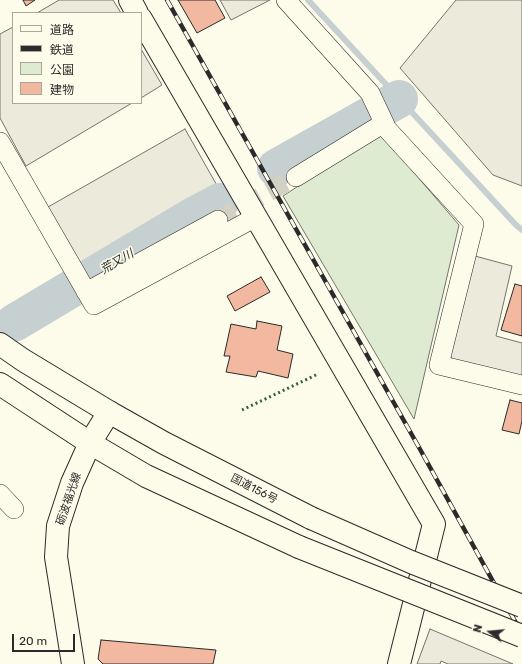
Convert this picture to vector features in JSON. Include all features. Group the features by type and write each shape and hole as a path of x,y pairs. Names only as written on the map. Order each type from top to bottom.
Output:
{"main road":[{"path":"130,0 136,12"},
{"path":"142,22 434,524 399,664"},
{"name":"国道156号","path":"0,344 23,360 109,412 164,443 311,518 411,562 522,606"},
{"path":"0,384 146,476 299,547 522,636"},
{"name":"砺波福光線","path":"73,664 56,557 58,526 72,483 90,442 109,412"}],"street":[{"path":"286,0 370,92 387,129 474,224 438,365 522,385"},
{"path":"296,177 384,123"},
{"path":"0,142 94,305 256,217"},
{"path":"86,292 218,220"},
{"path":"0,494 14,509"}],"green space":[{"path":"380,133 459,225 414,419 283,196"}],"shaded area":[{"path":"59,0 113,0 120,12 39,12"},
{"path":"220,0 270,0 231,20"},
{"path":"456,0 522,0 522,186 493,175 400,68"},
{"path":"12,28 12,104 130,104 26,166 0,118 0,34"},
{"path":"142,51 162,85 142,97"},
{"path":"185,129 219,189 82,268 48,207"},
{"path":"475,256 512,266 496,336 522,343 522,377 453,360 447,351"},
{"path":"430,629 513,664 448,664 441,661 440,664 417,664"}],"building":[{"path":"23,0 35,0 26,6"},
{"path":"178,0 215,0 225,18 197,33"},
{"path":"261,277 270,292 235,311 227,296"},
{"path":"515,284 522,286 522,336 501,330"},
{"path":"257,321 282,326 277,350 293,354 288,378 258,371 256,377 226,372 230,356 224,356 231,324 256,329"},
{"path":"510,400 522,403 522,421 519,434 502,430"},
{"path":"101,640 216,650 213,664 103,664 98,659"}],"waterway":[{"path":"308,0 522,230"},
{"name":"荒又川","path":"276,168 399,99"},
{"name":"荒又川","path":"14,323 190,218 220,202"}],"tunnel":[{"path":"218,220 296,177"}],"railway":[{"path":"167,0 421,451 522,634"}],"hedge":[{"path":"242,410 318,374"}]}
